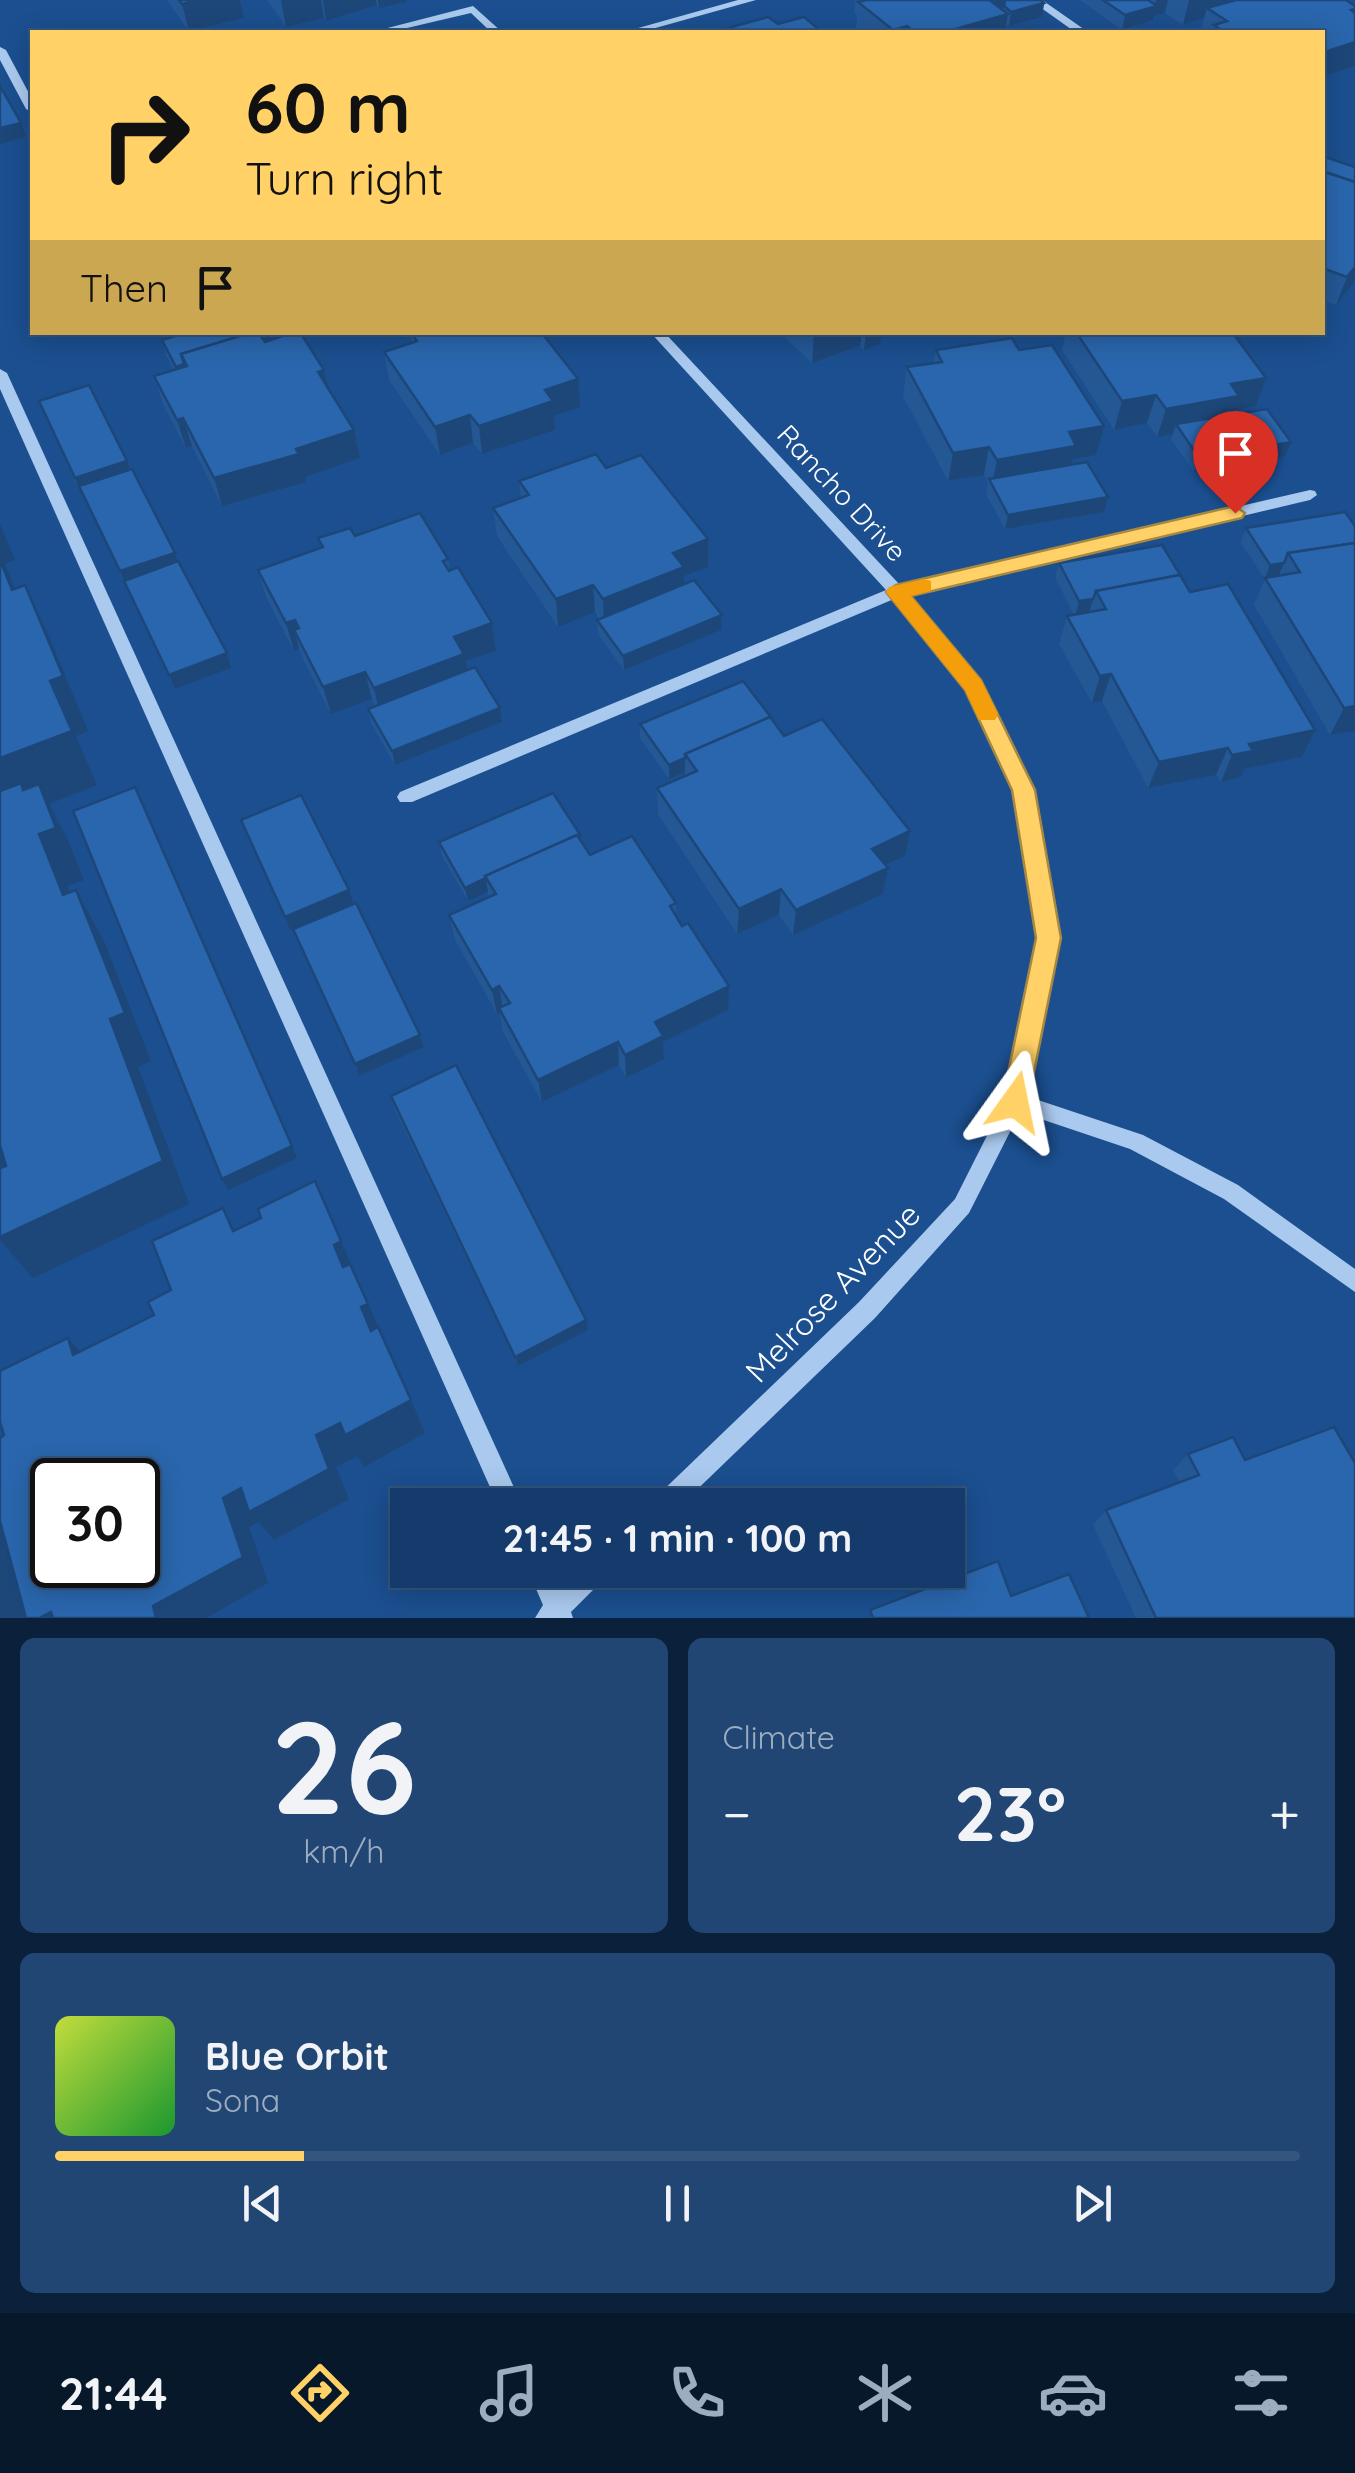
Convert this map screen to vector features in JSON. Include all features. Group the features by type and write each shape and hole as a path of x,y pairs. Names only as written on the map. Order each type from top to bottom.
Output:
{"street":[{"path":"638,30 751,0"},
{"path":"1035,0 1079,30"},
{"path":"387,30 473,10 495,30"},
{"path":"0,50 30,105"},
{"name":"Rancho Drive","path":"659,335 896,592 974,686 1024,790 1048,938 1015,1102"},
{"path":"0,373 502,1488"},
{"path":"406,798 896,592 1310,495"},
{"path":"1015,1102 1136,1142 1232,1192 1355,1282"},
{"name":"Melrose Avenue","path":"682,1488 867,1310 962,1206 1015,1102"},
{"path":"546,1588 555,1615 580,1588"}],"building":[{"path":"999,0 992,2 1008,14 952,30 912,30 907,26 893,30 858,2"},
{"path":"1005,0 1044,3 1011,12 1004,6"},
{"path":"1103,0 1148,0 1157,6 1125,15"},
{"path":"1236,0 1346,0 1355,6 1351,10 1355,13 1355,42 1325,52 1325,30 1221,30 1214,25 1227,21 1207,8"},
{"path":"768,17 778,24 804,17 820,30 720,30"},
{"path":"0,86 21,123 0,128"},
{"path":"1325,157 1355,167 1355,182 1325,172"},
{"path":"1325,172 1355,182 1355,267 1347,277 1325,269"},
{"path":"178,335 243,335 181,354 184,364 176,367 162,340"},
{"path":"243,335 261,335 265,342 285,335 302,335 324,370 318,372 354,430 296,449 299,454 214,478 183,418 177,420 154,376 187,366 181,354"},
{"path":"413,335 543,335 578,379 545,390 553,401 479,426 470,415 435,427 384,352 417,341"},
{"path":"1078,335 1234,335 1266,378 1231,384 1239,396 1166,409 1156,395 1122,401"},
{"path":"1012,338 1019,350 1052,345 1104,426 1069,432 1076,446 997,460 989,447 953,453 907,367 942,362 936,350"},
{"path":"89,385 127,461 75,478 39,401"},
{"path":"1267,409 1291,442 1199,458 1176,424"},
{"path":"596,454 606,468 641,455 708,539 673,553 684,567 603,599 593,585 556,599 493,508 529,495 519,481"},
{"path":"1087,462 1108,497 1008,515 989,479"},
{"path":"132,469 175,553 120,571 79,486"},
{"path":"1345,512 1355,526 1355,543 1288,553 1284,563 1270,565 1246,528"},
{"path":"420,513 448,559 443,561 449,571 458,567 492,623 454,637 464,654 374,688 365,672 323,687 294,630 299,628 295,620 286,623 258,570 323,547 318,538 350,528 355,536"},
{"path":"1355,543 1355,706 1344,708 1265,578 1300,572 1288,553"},
{"path":"1162,545 1185,583 1180,575 1096,591 1093,599 1079,601 1059,563"},
{"path":"0,560 12,590 25,585 63,676 50,681 72,731 0,758"},
{"path":"178,561 227,653 169,675 124,581"},
{"path":"1180,575 1190,592 1228,584 1315,730 1249,744 1253,751 1232,755 1228,748 1159,762 1111,674 1100,676 1067,616 1106,609 1096,591"},
{"path":"694,580 722,615 623,656 597,620"},
{"path":"475,667 500,708 392,751 368,709"},
{"path":"743,681 773,720 770,717 685,754 685,758 669,765 640,724"},
{"path":"770,717 784,736 822,719 910,831 872,849 888,868 796,910 781,889 739,909 657,788 697,771 685,754"},
{"path":"21,783 23,790 39,784 56,828 39,834 63,895 76,890 125,1013 110,1019 163,1161 0,1237 0,1168 6,1166 0,1145 0,791"},
{"path":"135,787 292,1146 222,1179 73,811"},
{"path":"553,793 581,836 465,888 439,842"},
{"path":"301,795 349,890 285,917 241,820"},
{"path":"577,835 590,855 632,836 676,903 670,906 682,926 688,923 729,986 655,1022 663,1036 625,1055 618,1042 538,1080 499,1008 510,1003 499,986 492,990 449,915 496,894 485,876"},
{"path":"356,903 420,1035 355,1064 293,929"},
{"path":"456,1065 586,1320 515,1357 391,1096"},
{"path":"315,1181 341,1241 334,1245 343,1267 350,1264 368,1304 361,1307 371,1331 378,1327 411,1400 345,1435 340,1423 316,1435 329,1469 249,1512 241,1488 223,1498 243,1557 153,1606 156,1618 53,1618 51,1612 39,1618 26,1618 0,1521 0,1438 4,1435 0,1422 0,1371 68,1338 73,1355 154,1315 148,1302 171,1290 152,1241 223,1208 233,1231 261,1218 258,1209"},
{"path":"1334,1427 1355,1463 1355,1618 1156,1618 1106,1510 1199,1475 1188,1454 1233,1437 1245,1460"},
{"path":"998,1561 1011,1596 1069,1574 1089,1618 873,1618 870,1610 927,1588 965,1588 965,1574"}],"slow traffic":[{"path":"924,586 896,592 974,686 987,714"}],"route":[{"path":"1015,1102 1048,938 1024,790 974,686 896,592 1235,513"}]}
